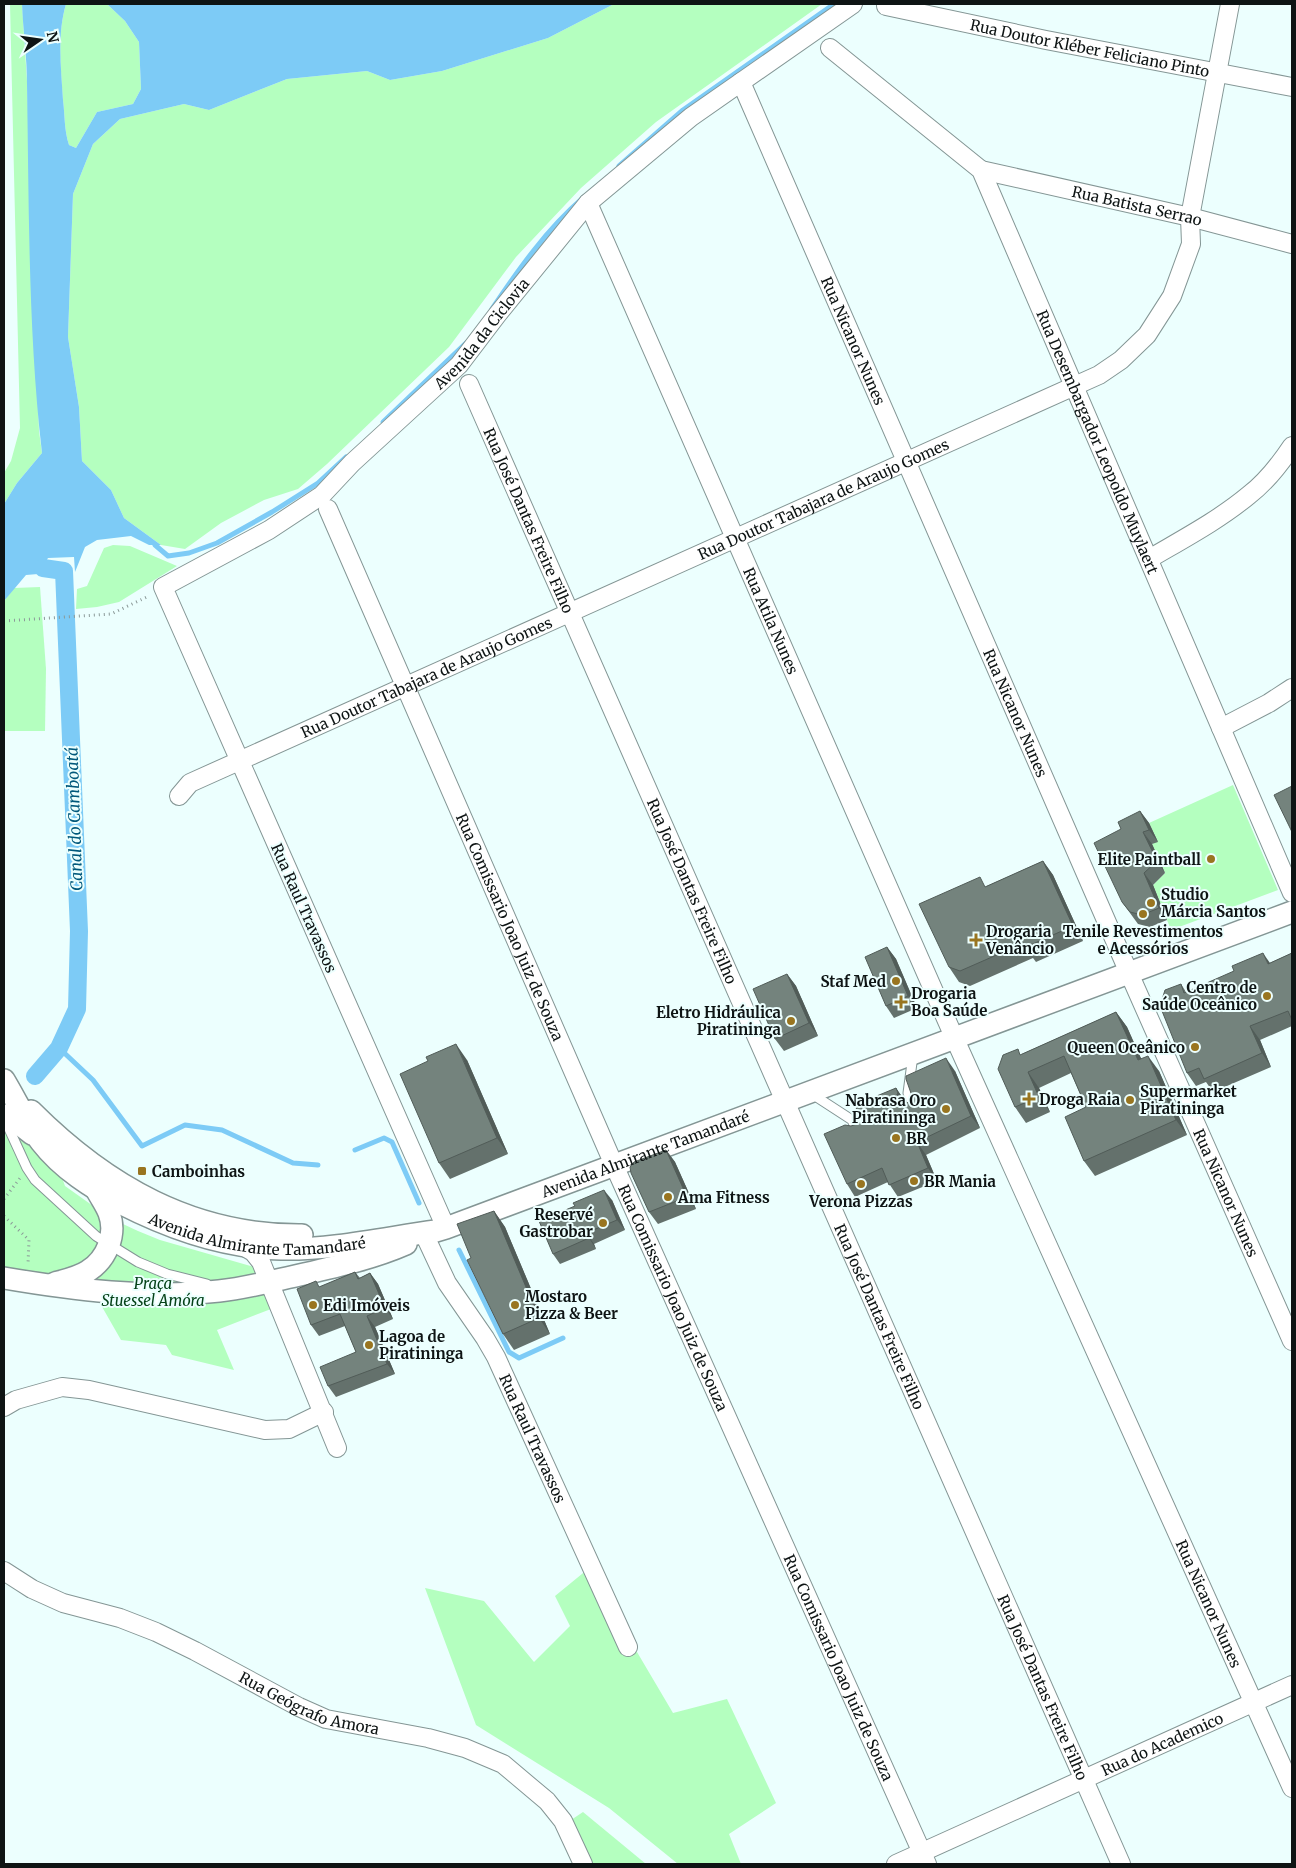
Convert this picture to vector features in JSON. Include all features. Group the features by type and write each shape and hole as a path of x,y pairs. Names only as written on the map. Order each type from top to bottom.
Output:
{"street":[{"name":"Avenida da Ciclovia","path":"163,588 269,530 322,495 352,464 459,365 588,203 691,117 853,4"},
{"name":"Rua Doutor Tabajara de Araujo Gomes","path":"179,796 190,783 1099,375 1121,360 1147,335 1172,296 1191,244 1190,217 1230,4"},
{"name":"Rua Doutor Kléber Feliciano Pinto","path":"886,6 1046,40 1292,88"},
{"name":"Rua Desembargador Leopoldo Muylaert","path":"830,48 982,170 1292,893"},
{"name":"Rua Nicanor Nunes","path":"741,82 1129,973 1292,1341"},
{"name":"Rua Batista Serrao","path":"982,170 1190,217 1292,244"},
{"name":"Rua Atila Nunes","path":"588,203 954,1037"},
{"name":"Rua José Dantas Freire Filho","path":"469,384 1121,1864"},
{"path":"1149,559 1202,528 1250,495 1282,462 1292,446"},
{"name":"Rua Comissario Joao Juiz de Souza","path":"328,509 614,1165 924,1858"},
{"name":"Rua Raul Travassos","path":"163,588 238,761 436,1232 447,1283 486,1338 496,1357 628,1647"},
{"path":"1221,728 1292,688"},
{"name":"Avenida Almirante Tamandaré","path":"7,1086 40,1141 65,1166 96,1190 163,1224 221,1242 242,1245 282,1250 335,1246 436,1232 784,1100 1292,912"},
{"name":"Rua Nicanor Nunes","path":"954,1037 1292,1788"},
{"path":"7,1086 71,1149 99,1170 140,1196 177,1213 219,1226 258,1233 318,1235 386,1228 436,1232"},
{"path":"4,1116 14,1120 40,1141"},
{"path":"37,1283 66,1280 88,1272 103,1256 109,1245 112,1229 110,1214 96,1190"},
{"path":"4,1278 101,1291 152,1294 231,1289 368,1258 436,1232"},
{"path":"242,1245 253,1252 262,1262 337,1448"},
{"path":"4,1407 16,1400 62,1387 89,1390 265,1430 289,1429 324,1412"},
{"name":"Rua Geógrafo Amora","path":"4,1571 32,1589 63,1604 120,1618 156,1632 196,1651 299,1707 326,1719 428,1738 465,1748 503,1764 547,1801 563,1821 583,1864"},
{"name":"Rua do Academico","path":"896,1864 924,1858 1084,1779 1292,1685"}],"lane":[{"path":"909,1112 915,1109 908,1093 914,1052"},
{"path":"807,1092 852,1120 858,1133 868,1129"},
{"path":"4,1116 27,1168 35,1180 96,1236 138,1262 168,1274 231,1289"}],"path":[{"path":"4,621 111,614 163,588"},
{"path":"4,1199 20,1177"},
{"path":"4,1216 30,1240 37,1283"}],"green space":[{"path":"10,4 22,4 27,81 39,431 42,453 17,483 4,504 4,473 11,461 20,428"},
{"path":"66,4 107,4 125,21 139,42 141,89 133,104 97,112 76,148 69,145 67,139 63,100 61,27"},
{"path":"614,4 822,4 656,122 581,188 516,257 449,347 327,464 298,489 264,500 221,523 185,549 161,545 124,518 111,490 82,461 79,407 68,337 73,194 93,144 120,119 184,104 209,110 287,79 367,71 390,80 442,71 548,38"},
{"path":"113,545 130,546 177,566 119,602 76,609 77,589 87,586 104,548"},
{"path":"40,587 46,669 45,731 4,731 4,601 14,588"},
{"name":"Elite Paintball","path":"1233,785 1278,890 1171,930 1153,885 1165,873 1152,844 1157,841 1149,823"},
{"name":"Praça Stuessel Amóra","path":"4,1127 21,1135 33,1149 60,1172 65,1186 110,1218 160,1240 254,1267 271,1309 217,1330 234,1370 172,1355 166,1345 121,1340 93,1291 4,1278"},
{"path":"588,1569 673,1713 727,1699 776,1803 729,1834 741,1864 678,1864 609,1808 476,1725 425,1588 484,1601 534,1662 570,1626 555,1596"},
{"path":"583,1812 646,1864 580,1864 568,1822"}],"water":[{"path":"22,4 66,4 61,27 63,100 67,139 69,145 76,148 97,112 133,104 141,89 139,42 125,21 107,4 614,4 548,38 442,71 390,80 367,71 287,79 209,110 184,104 120,119 93,144 73,194 68,337 79,407 82,461 111,490 124,518 161,545 149,545 131,536 97,540 85,547 75,572 74,557 48,558 38,574 26,575 4,601 4,504 17,483 42,453 34,361 29,222 27,74"}],"building":[{"path":"1292,786 1292,832 1274,795"},
{"path":"1140,811 1149,830 1143,832 1157,861 1144,873 1159,908 1142,915 1130,912 1122,902 1094,843 1121,829 1118,822"},
{"path":"1043,861 1073,926 1026,947 1024,943 960,971 949,967 919,904 980,877 985,887"},
{"path":"887,947 908,996 886,1006 865,957"},
{"path":"1263,953 1268,964 1292,953 1292,1020 1288,1011 1250,1026 1262,1053 1204,1079 1199,1068 1187,1073 1160,1006 1165,990 1181,984 1184,993 1234,971 1232,966"},
{"path":"787,974 809,1023 775,1039 753,989"},
{"name":"Supermarket Piratininga","path":"1116,1012 1138,1060 1148,1056 1176,1120 1084,1161 1065,1117 1086,1107 1064,1056 1028,1072 1039,1097 1015,1107 998,1069 1003,1055 1018,1049 1020,1055"},
{"path":"456,1044 497,1138 439,1163 400,1074 428,1061 426,1057"},
{"path":"946,1058 971,1116 917,1142 928,1168 889,1185 882,1168 847,1184 824,1134 845,1125 851,1126 862,1122 865,1114 857,1110 855,1105 896,1088 898,1093 894,1099 896,1104 900,1106 909,1102 912,1096 906,1076"},
{"name":"Ama Fitness","path":"666,1150 687,1197 649,1212 630,1167 634,1162"},
{"path":"604,1190 617,1220 586,1233 589,1238 553,1254 539,1221 575,1206 573,1203"},
{"name":"Mostaro Pizza & Beer","path":"494,1211 539,1318 503,1334 467,1260 471,1258 457,1224"},
{"path":"355,1272 358,1279 370,1273 385,1308 367,1316 387,1364 328,1386 320,1367 356,1352 340,1314 311,1325 297,1289 316,1281 319,1287"}],"waterway":[{"path":"619,166 683,110 834,4"},
{"path":"492,309 545,236 583,198"},
{"path":"383,422 466,343"},
{"path":"155,545 168,556 189,553 217,543 318,483 346,457"},
{"name":"Canal do Camboatá","path":"35,1076 59,1048 77,1009 79,931 64,571 43,568"},
{"path":"59,1048 93,1080 142,1146 185,1125 222,1130 293,1163 318,1165"},
{"path":"355,1150 384,1138 392,1142 419,1203"},
{"path":"459,1250 509,1352 519,1358 563,1338"}],"place":[{"name":"Elite Paintball","path":"1211,859"},
{"name":"Studio Márcia Santos","path":"1151,903"},
{"name":"Tenile Revestimentos e Acessórios","path":"1143,914"},
{"name":"Drogaria Venâncio","path":"976,940"},
{"name":"Staf Med","path":"896,981"},
{"name":"Centro de Saúde Oceânico","path":"1267,996"},
{"name":"Drogaria Boa Saúde","path":"901,1002"},
{"name":"Eletro Hidráulica Piratininga","path":"791,1021"},
{"name":"Queen Oceânico","path":"1195,1047"},
{"name":"Droga Raia","path":"1029,1099"},
{"name":"Supermarket Piratininga","path":"1130,1100"},
{"name":"Nabrasa Oro Piratininga","path":"946,1109"},
{"name":"BR","path":"896,1138"},
{"name":"Camboinhas","path":"142,1171"},
{"name":"BR Mania","path":"914,1181"},
{"name":"Verona Pizzas","path":"861,1184"},
{"name":"Ama Fitness","path":"668,1197"},
{"name":"Reservé Gastrobar","path":"603,1223"},
{"name":"Edi Imóveis","path":"313,1305"},
{"name":"Mostaro Pizza & Beer","path":"515,1305"},
{"name":"Lagoa de Piratininga","path":"369,1345"}]}
